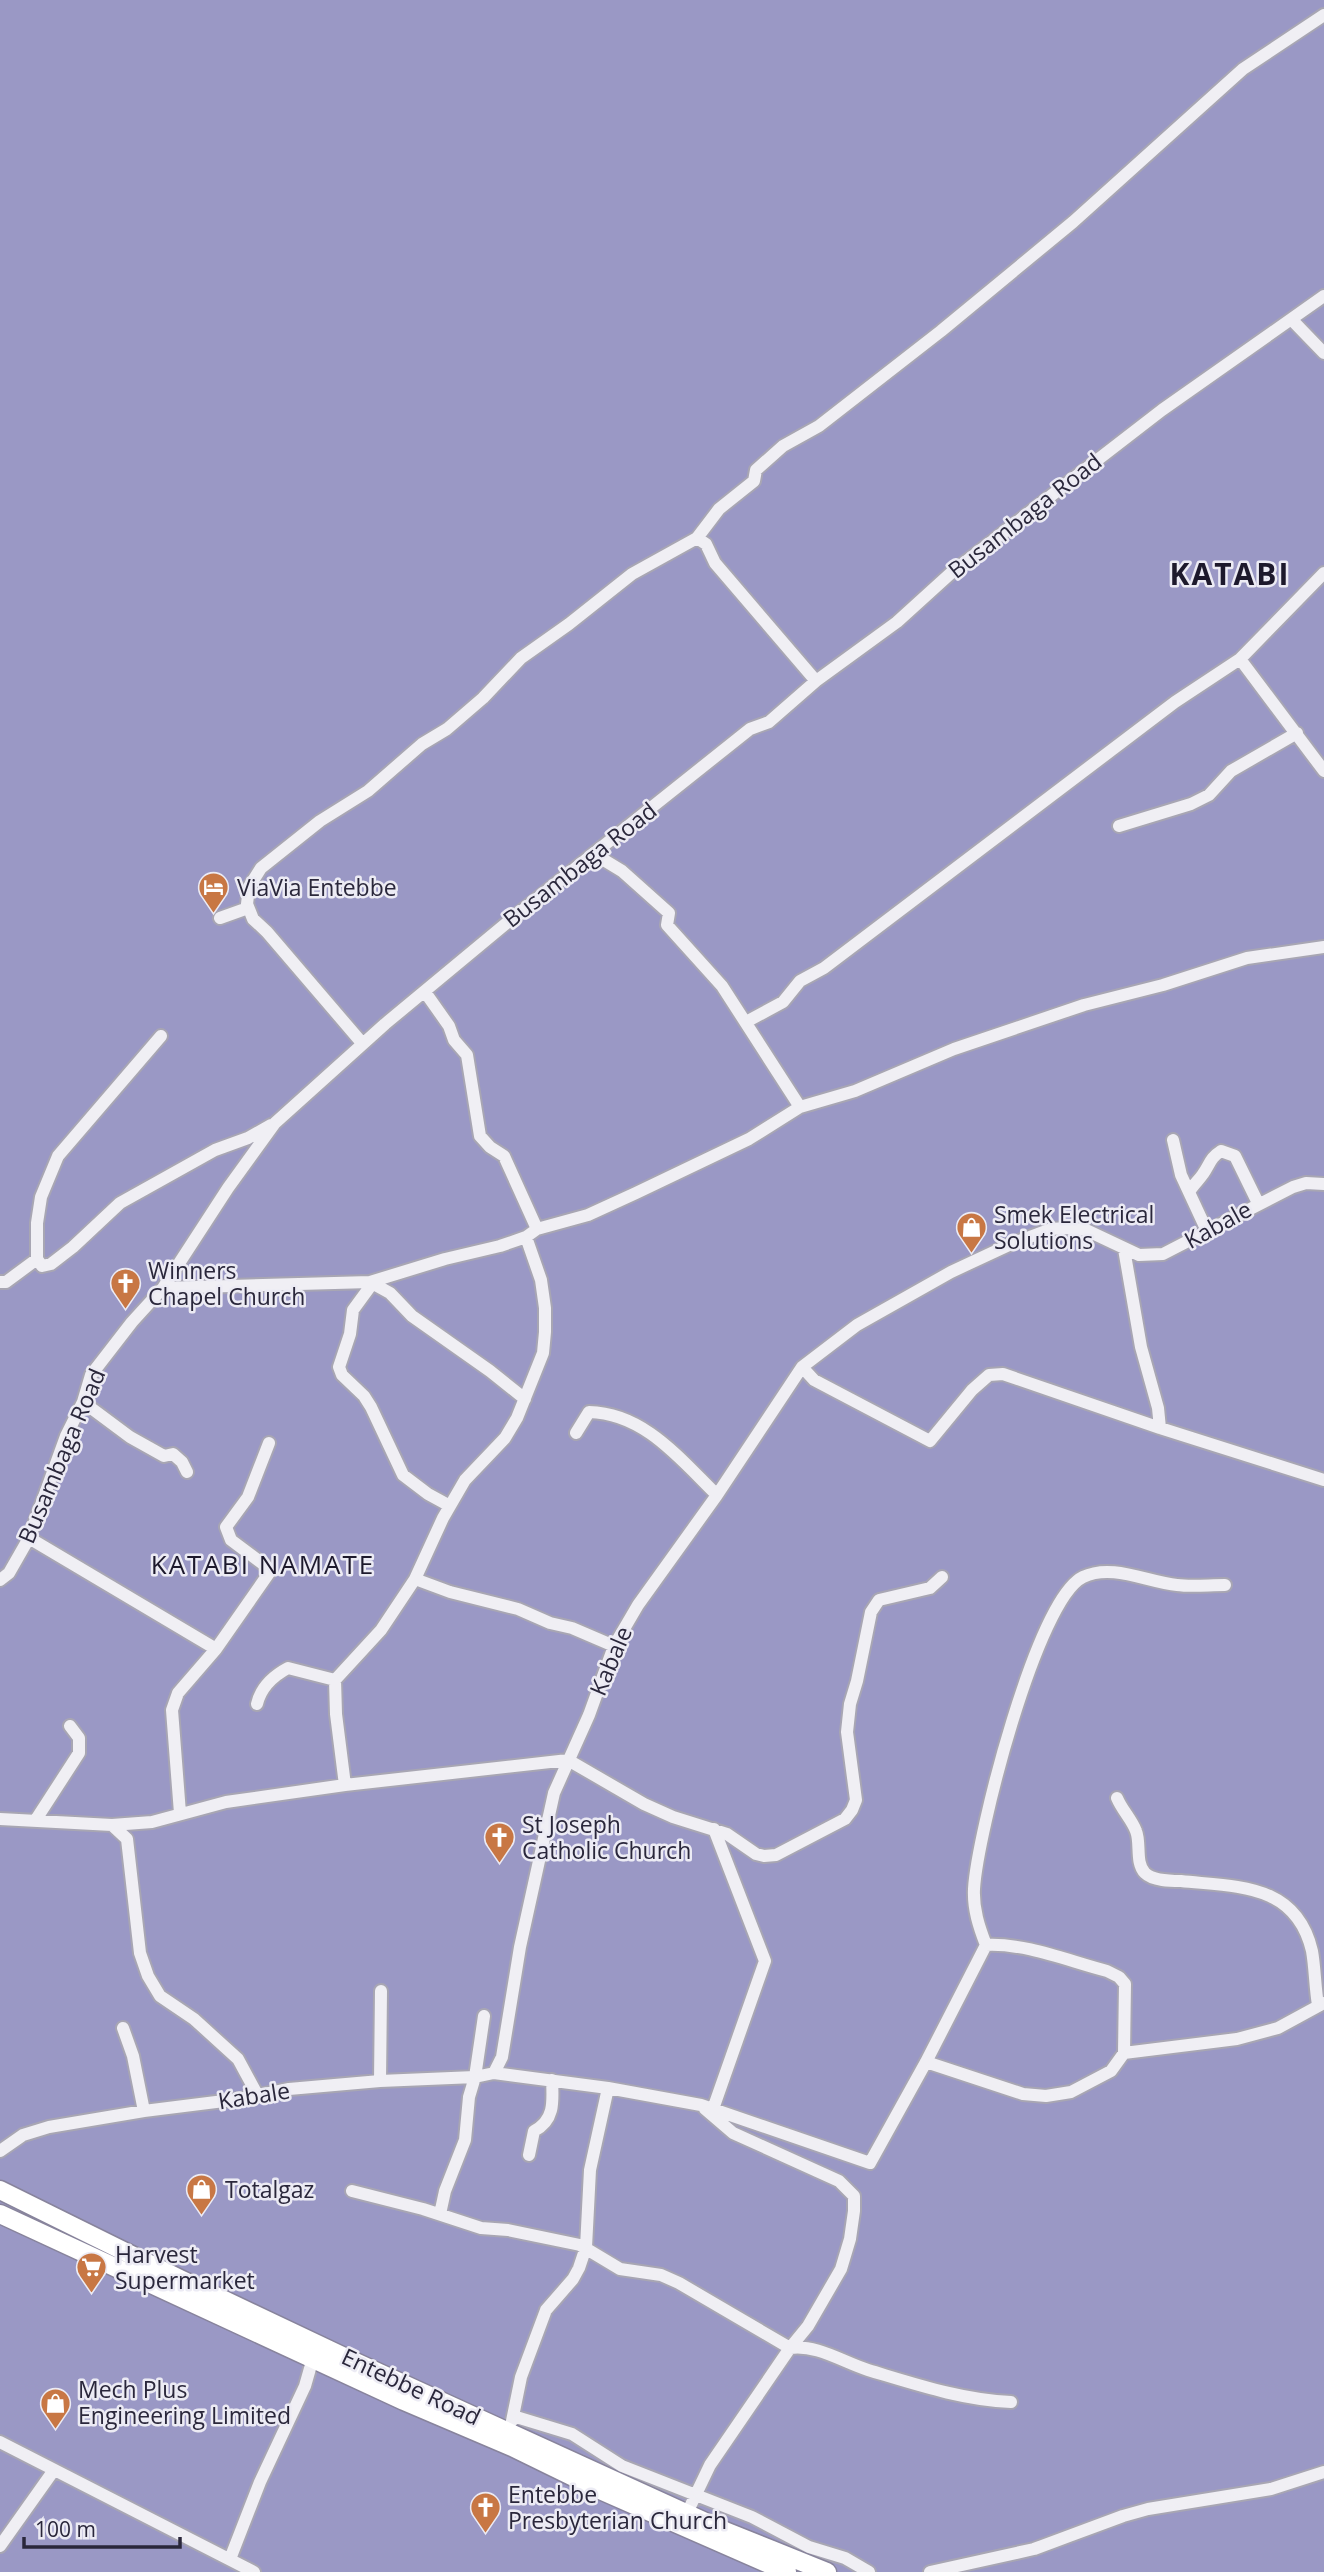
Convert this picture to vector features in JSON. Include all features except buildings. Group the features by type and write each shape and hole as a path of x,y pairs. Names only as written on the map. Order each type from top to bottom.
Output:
{"highway":[{"name":"Entebbe Road","path":"0,2190 180,2279 512,2424 725,2531 827,2572"},
{"name":"Entebbe Road","path":"0,2214 692,2532 787,2572"}],"street":[{"path":"362,1043 253,919 248,908 249,887 261,868 320,821 368,791 422,744 447,729 483,698 520,658 632,575 697,538 719,509 754,481 756,470 783,446 819,426 941,331 1073,222 1243,69 1324,15"},
{"name":"Busambaga Road","path":"0,1580 9,1573 29,1538 66,1436 83,1402 91,1375 132,1322 163,1288 228,1188 275,1123 362,1043 509,921 750,729 769,722 816,681 897,622 951,573 1162,410 1324,296"},
{"path":"1292,320 1324,353"},
{"path":"697,538 706,544 716,563 816,681"},
{"path":"746,1022 783,1002 800,981 824,968 1175,702 1240,659 1324,573"},
{"path":"1240,659 1324,771"},
{"path":"1119,826 1191,804 1209,795 1231,771 1297,733"},
{"path":"594,854 622,871 669,913 667,925 722,986 800,1107"},
{"path":"220,918 248,908"},
{"path":"163,1288 371,1283 526,1237 537,1229 588,1215 749,1139 800,1107 855,1091 954,1049 1084,1005 1163,985 1247,958 1324,947"},
{"path":"425,992 449,1026 454,1040 467,1055 480,1136 489,1147 504,1156 537,1229"},
{"path":"161,1035 58,1156 41,1197 37,1223 37,1259 42,1266 51,1264 120,1203 215,1150 248,1138 275,1123"},
{"path":"1173,1140 1181,1175 1207,1231"},
{"path":"1189,1192 1195,1181 1203,1175 1212,1157 1221,1152 1235,1156 1258,1203"},
{"name":"Kabale","path":"0,2151 23,2135 50,2127 144,2111 257,2096 289,2089 380,2081 475,2077 494,2073 502,2057 507,2017 554,1793 589,1715 614,1646 638,1605 717,1495 802,1367 857,1325 939,1279 1011,1244 1051,1229 1086,1230 1139,1255 1163,1254 1258,1203 1306,1183 1324,1184"},
{"path":"345,1785 336,1714 335,1680 381,1630 415,1579 465,1480 505,1438 517,1418 543,1353 545,1308 541,1280 526,1237"},
{"path":"1124,1249 1138,1334 1158,1408 1160,1428"},
{"path":"0,1282 6,1282 37,1259"},
{"path":"371,1283 390,1293 412,1317 490,1371 524,1399"},
{"path":"371,1283 353,1310 350,1334 339,1367 342,1375 372,1407 403,1475 450,1506"},
{"path":"802,1367 814,1380 930,1441 972,1390 989,1375 1003,1374 1324,1480"},
{"path":"83,1402 152,1450 164,1456 173,1454 182,1462 187,1472"},
{"path":"576,1433 589,1412 603,1412 633,1422 655,1435 717,1495"},
{"path":"180,1813 172,1710 178,1693 216,1649 269,1573 267,1567 231,1540 226,1527 248,1497 269,1443"},
{"path":"29,1538 216,1649"},
{"path":"494,2073 608,2088 707,2107 870,2163 986,1945 976,1918 974,1889 990,1805 1012,1721 1041,1640 1070,1584 1085,1576 1121,1573 1181,1586 1224,1585"},
{"path":"0,1819 112,1825 152,1822 226,1802 345,1785 568,1760 644,1804 673,1817 727,1833 756,1854 776,1855 845,1819 856,1800 847,1732 850,1704 871,1612 879,1600 930,1588 942,1577"},
{"path":"415,1579 450,1592 518,1609 614,1646"},
{"path":"257,1704 259,1696 274,1675 288,1668 335,1680"},
{"path":"35,1821 79,1753 79,1738 71,1726"},
{"path":"1117,1798 1136,1832 1141,1865 1145,1873 1162,1879 1236,1885 1264,1891 1285,1906 1300,1923 1311,1948 1321,2004 1278,2028 1237,2039 1124,2053"},
{"path":"131,1864 135,1839 152,1822"},
{"path":"112,1825 127,1839 140,1952 148,1976 160,1996 194,2019 238,2059 257,2096"},
{"path":"707,2107 765,1961 714,1829"},
{"path":"926,2062 1001,2088 1046,2096 1071,2092 1111,2071 1124,2053 1125,1983 1119,1977 1107,1971 1023,1948 1004,1944 986,1945"},
{"path":"380,2081 381,1991"},
{"path":"440,2214 445,2191 466,2140 469,2097 475,2077 484,2016"},
{"path":"123,2028 133,2056 144,2111"},
{"path":"529,2155 534,2132 549,2120 552,2080"},
{"path":"608,2088 590,2169 586,2247 573,2279 546,2309 521,2377 512,2424 572,2434 622,2466 752,2517 809,2547 845,2558 869,2572"},
{"path":"687,2512 710,2465 808,2326 841,2269 855,2211 854,2196 839,2181 733,2133 707,2107"},
{"path":"352,2192 440,2214 481,2228 508,2230 586,2247 620,2269 661,2275 678,2283 790,2348 808,2347 867,2370 954,2394 1011,2402"},
{"path":"230,2559 260,2482 305,2386 313,2358"},
{"path":"0,2442 254,2572"},
{"path":"0,2546 54,2470"},
{"path":"930,2572 1034,2549 1149,2509 1270,2489 1324,2472"}],"water":[{"path":"0,0 1324,0 1324,2572 0,2572"}],"place":[{"name":"ViaVia Entebbe","path":"214,915"},
{"name":"Smek Electrical Solutions","path":"971,1255"},
{"name":"Winners Chapel Church","path":"125,1311"},
{"name":"St Joseph Catholic Church","path":"499,1865"},
{"name":"Totalgaz","path":"202,2217"},
{"name":"Harvest Supermarket","path":"92,2295"},
{"name":"Mech Plus Engineering Limited","path":"55,2430"},
{"name":"Entebbe Presbyterian Church","path":"485,2535"}],"district":[{"name":"KATABI","path":"1230,575"},
{"name":"KATABI NAMATE","path":"263,1565"}]}
